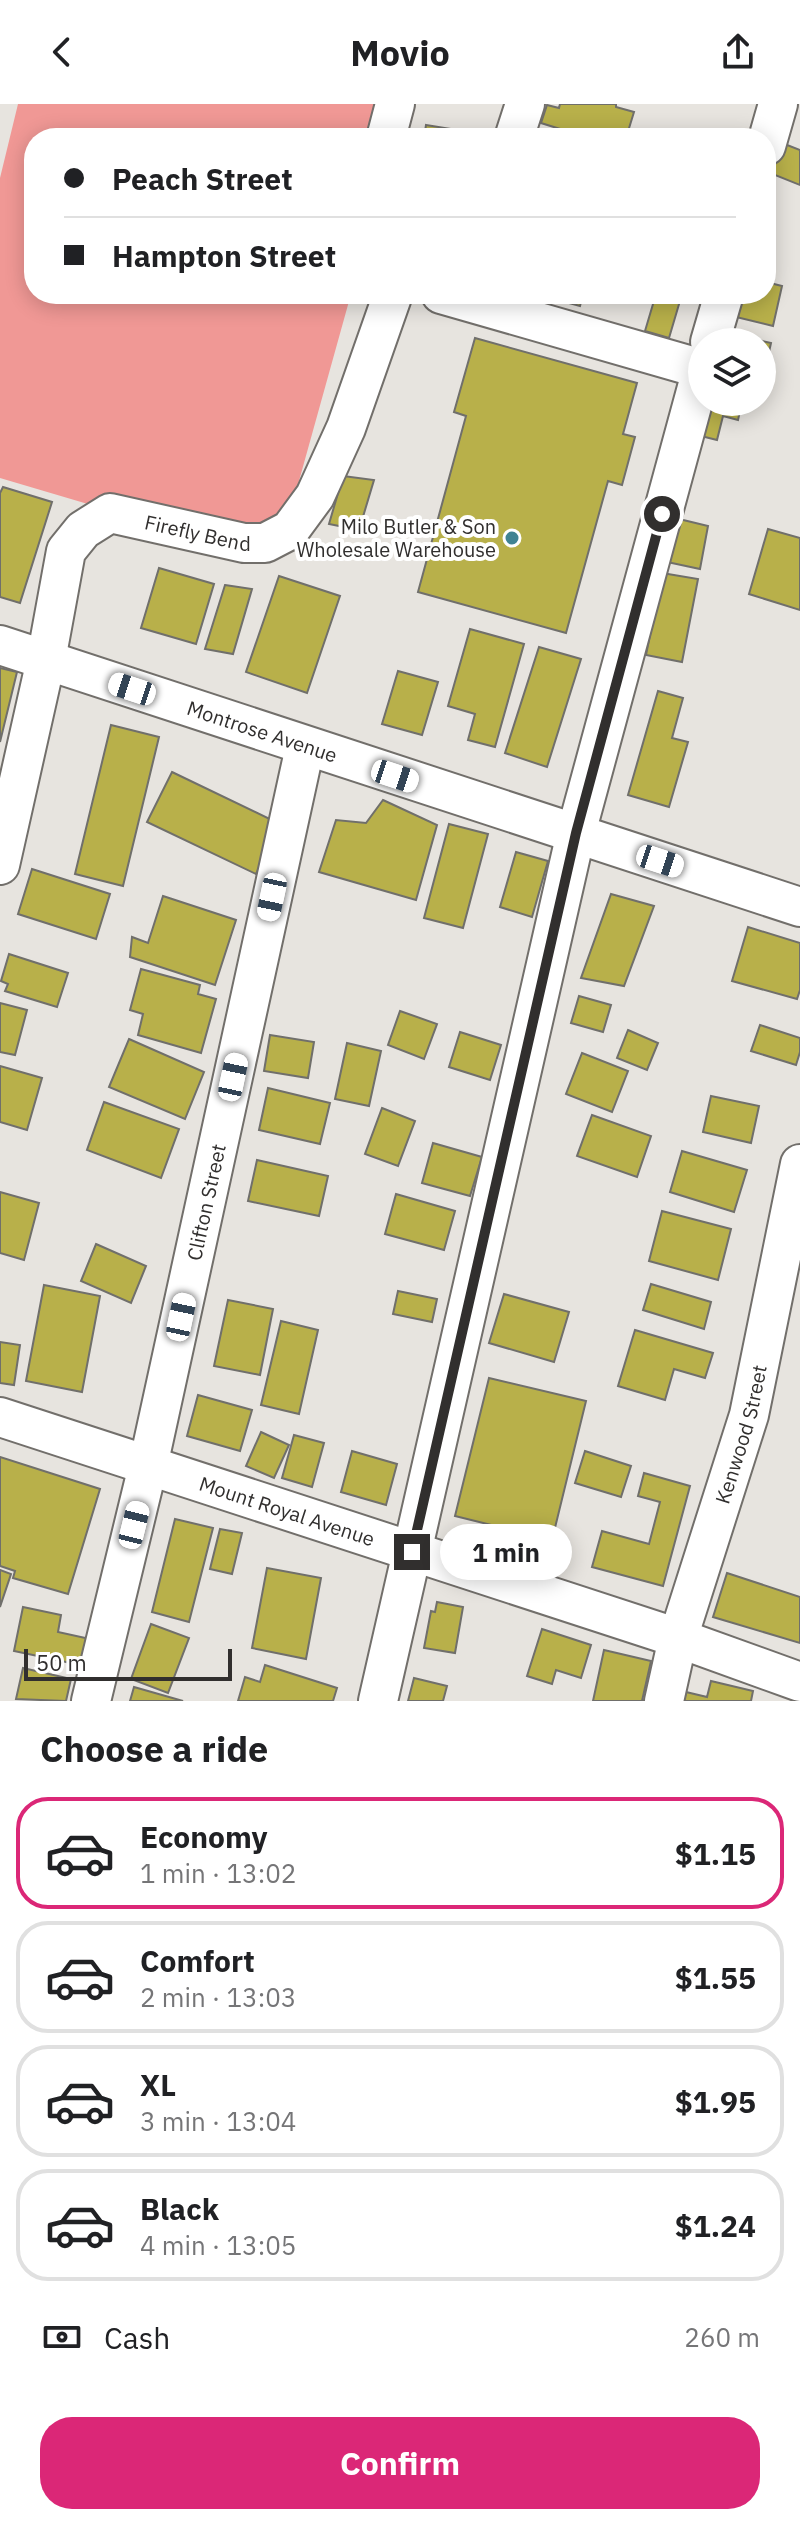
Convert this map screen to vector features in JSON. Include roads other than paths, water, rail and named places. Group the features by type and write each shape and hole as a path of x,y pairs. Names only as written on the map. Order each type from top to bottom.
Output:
{"street":[{"path":"389,128 395,104"},
{"path":"517,128 525,104"},
{"path":"771,128 778,104"},
{"name":"Firefly Bend","path":"46,660 66,551 83,530 110,513 244,543 265,543 290,530 315,496 346,428 389,304"},
{"path":"483,304 688,365"},
{"path":"714,328 721,304"},
{"path":"378,1701 576,833 689,416"},
{"name":"Montrose Avenue","path":"0,645 800,907"},
{"path":"0,865 46,660"},
{"name":"Clifton Street","path":"91,1701 148,1466 305,747"},
{"name":"Kenwood Street","path":"664,1701 678,1638 749,1415 800,1164"},
{"name":"Mount Royal Avenue","path":"0,1417 678,1638 800,1682"}],"place":[{"name":"Milo Butler & Son Wholesale Warehouse","path":"512,538"}]}
